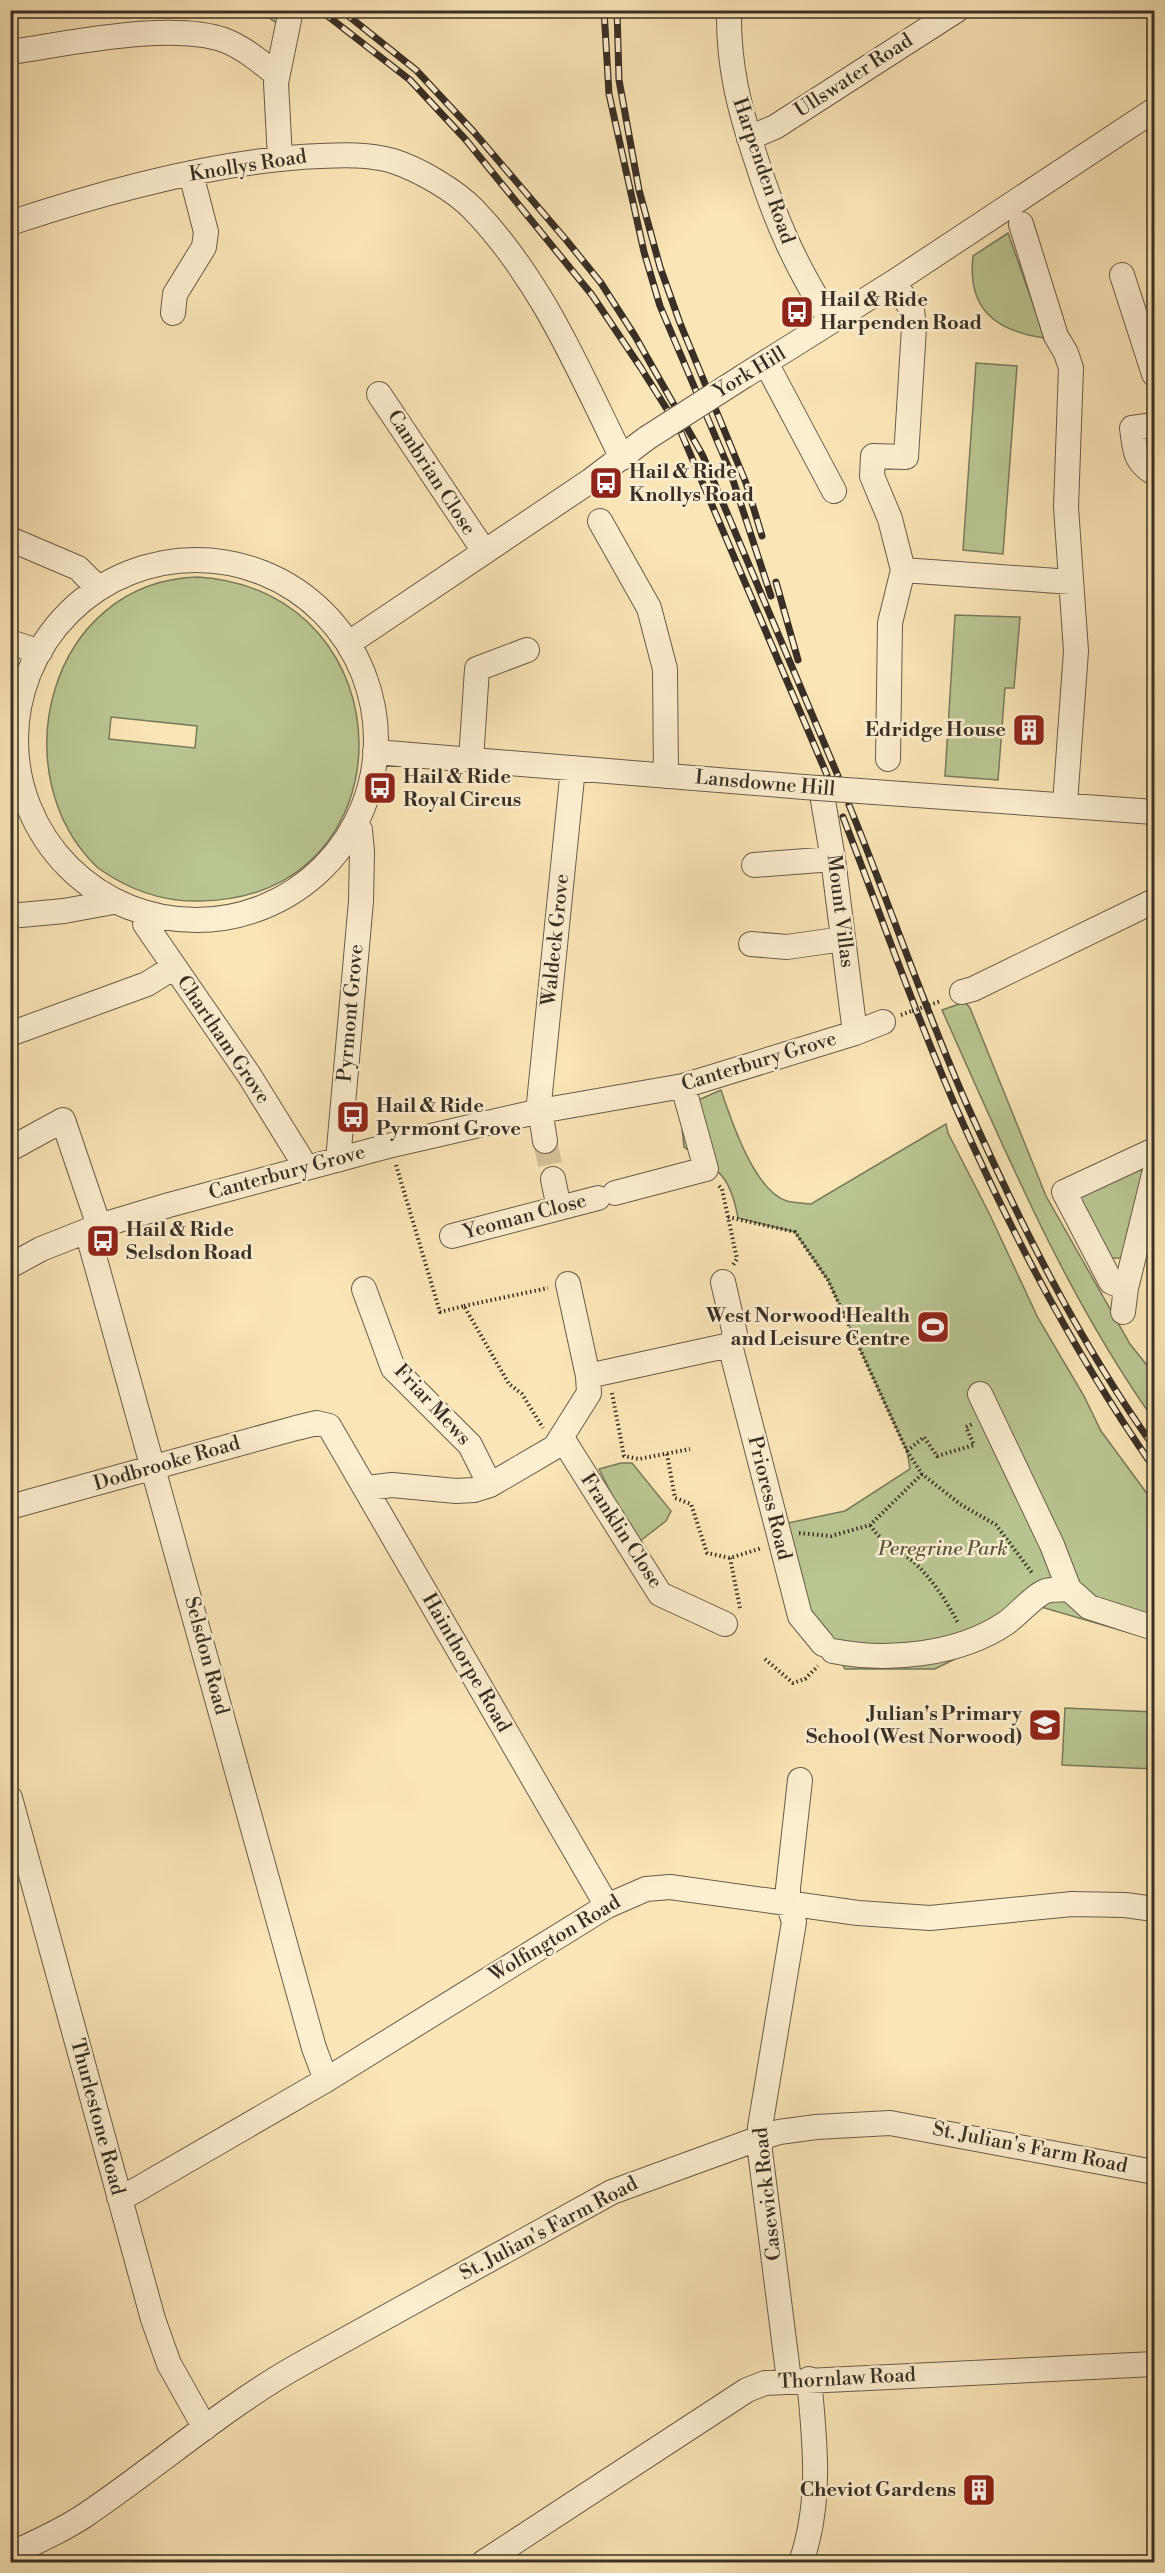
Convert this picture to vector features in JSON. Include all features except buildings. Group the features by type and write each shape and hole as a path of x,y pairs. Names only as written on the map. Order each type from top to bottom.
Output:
{"street":[{"path":"280,158 278,75 291,10"},
{"name":"Harpenden Road","path":"729,10 731,70 749,138 785,242 803,278 831,321"},
{"name":"Ullswater Road","path":"749,138 775,127 957,10"},
{"path":"10,52 139,34 192,34 225,40 278,75"},
{"name":"York Hill","path":"350,643 622,458 647,438 894,282 1155,110"},
{"name":"Knollys Road","path":"10,223 190,174 280,158 353,155 392,161 430,177 472,208 512,256 547,305 622,458"},
{"path":"173,314 175,294 204,247 206,232 190,174"},
{"path":"1021,224 1056,336 1066,353 1071,368 1066,507 1076,651 1065,804"},
{"path":"1122,275 1155,374"},
{"path":"888,759 890,623 903,570 890,519 872,476 873,456 906,457 914,328 912,310 894,282"},
{"path":"766,363 834,491"},
{"name":"Cambrian Close","path":"379,394 484,551"},
{"path":"1155,425 1132,428 1134,449 1141,465 1155,473"},
{"path":"600,521 649,608 665,669 666,776"},
{"path":"10,538 78,568 98,588"},
{"path":"209,560 248,567 274,576 301,594 350,643 367,683 375,720 375,752 368,804 360,830 332,865 312,883 269,903 212,916 177,917 145,913 113,902 77,878 49,847 26,807 15,768 13,744 21,707 40,652 61,618 74,605 98,588 138,570 162,564 209,560"},
{"path":"903,570 1071,582"},
{"path":"10,642 40,652"},
{"path":"471,760 477,669 526,650"},
{"name":"Lansdowne Hill","path":"375,752 666,776 817,794 874,792 1155,812"},
{"name":"Waldeck Grove","path":"545,1141 539,1103 573,768"},
{"name":"Mount Villas","path":"817,794 833,859 855,1033"},
{"name":"Pyrmont Grove","path":"338,1160 361,901 360,830"},
{"path":"754,865 833,859"},
{"path":"332,865 350,883 361,901"},
{"path":"42,912 77,878"},
{"path":"951,996 973,989 1155,901"},
{"path":"10,916 64,911 113,902"},
{"name":"Chartham Grove","path":"145,913 145,924 249,1075 306,1167"},
{"path":"751,944 787,947 843,939"},
{"path":"10,1034 147,984 174,967"},
{"name":"Canterbury Grove","path":"10,1266 41,1249 93,1229 306,1167 540,1111 683,1086 855,1033 883,1022"},
{"path":"683,1086 706,1169"},
{"name":"Selsdon Road","path":"10,1149 63,1120 154,1467 314,2048 326,2080"},
{"path":"1126,1288 1111,1282 1064,1192 1155,1150"},
{"name":"Yeoman Close","path":"452,1236 706,1169"},
{"path":"1123,1312 1126,1288 1155,1174"},
{"path":"553,1179 559,1208"},
{"name":"Prioress Road","path":"723,1282 735,1334 730,1345 800,1616 828,1648 862,1657 904,1656 969,1644"},
{"path":"367,1491 375,1487 392,1485 456,1491 474,1490 490,1485 558,1442 589,1393 598,1374 568,1284"},
{"name":"Friar Mews","path":"364,1289 393,1368 471,1445 490,1485"},
{"path":"598,1374 730,1345"},
{"path":"980,1395 1052,1545 1057,1590"},
{"name":"Dodbrooke Road","path":"10,1507 296,1428 323,1424"},
{"name":"Hainthorpe Road","path":"323,1424 333,1430 607,1906"},
{"name":"Franklin Close","path":"558,1442 660,1594 733,1619"},
{"path":"1057,1590 1089,1607 1155,1629"},
{"path":"969,1644 1057,1590"},
{"name":"Casewick Road","path":"800,1780 788,1903 794,1922 763,2104 760,2139 799,2380 816,2469 812,2517 801,2562"},
{"name":"Thurlestone Road","path":"10,1798 162,2346 205,2427"},
{"name":"Wolfington Road","path":"119,2197 131,2193 326,2080 607,1906 634,1893 657,1887 858,1912 930,1918 1072,1904 1125,1905 1155,1909"},
{"name":"St. Julian's Farm Road","path":"10,2554 82,2517 276,2378 612,2192 779,2132 890,2122 1155,2172"},
{"name":"Thornlaw Road","path":"484,2562 747,2390 765,2383 1155,2364"}],"path":[{"path":"912,1011 951,996"},
{"path":"392,1145 406,1202 440,1312 568,1284"},
{"path":"706,1169 722,1189 737,1259 723,1282"},
{"path":"728,1217 795,1232 828,1280 907,1451 922,1474 960,1504 996,1525 1057,1590"},
{"path":"464,1306 509,1384 522,1394 558,1442"},
{"path":"598,1374 624,1456 639,1460 690,1449"},
{"path":"907,1451 924,1437 937,1456 974,1444 966,1426 989,1417"},
{"path":"667,1454 675,1498 691,1504 707,1553 730,1558 795,1533 831,1536 870,1525 922,1474"},
{"path":"870,1525 878,1538 917,1565 937,1589 969,1644"},
{"path":"730,1558 733,1619"},
{"path":"765,1659 793,1683 805,1679"}],"green space":[{"path":"252,11 275,11 281,14 278,24 265,15"},
{"path":"1008,233 1045,338 1027,335 999,323 980,303 975,290 972,274 973,256"},
{"path":"976,363 1017,366 1003,554 963,550"},
{"path":"198,577 268,595 319,633 349,685 359,744 349,802 319,852 269,887 199,901 159,897 122,883 98,868 68,829 51,784 47,736 55,689 75,646 105,611 147,587","holes":["111,717 197,726 195,748 109,739"]},
{"path":"955,615 1020,617 1014,688 1005,688 998,780 945,776"},
{"path":"965,1002 970,1008 1046,1196 1130,1344 1154,1374 1154,1420 1092,1323 1064,1272 989,1116 942,1010"},
{"name":"Peregrine Park","path":"721,1090 738,1136 755,1170 775,1195 793,1202 811,1204 946,1124 948,1133 989,1213 1038,1318 1084,1396 1101,1431 1154,1503 1154,1640 1038,1606 981,1646 935,1669 845,1669 822,1624 812,1619 783,1524 845,1511 910,1469 907,1451 828,1280 795,1232 738,1218 731,1192 721,1175 684,1147 680,1108"},
{"path":"1143,1167 1144,1174 1122,1258 1109,1258 1077,1195"},
{"path":"621,1463 632,1463 671,1511 666,1521 640,1541 618,1507 599,1469"},
{"path":"1065,1708 1154,1712 1154,1769 1062,1765"}],"tunnel":[{"path":"545,1141 553,1179"}],"railway":[{"path":"320,10 410,80 466,140 592,295 641,368 680,430 827,775"},
{"path":"341,10 416,70 473,131 601,283 635,336 703,456 838,776"},
{"path":"604,10 609,94 644,252 660,306 730,471 771,596"},
{"path":"617,10 619,80 639,190 660,267 680,323 746,483 762,536"},
{"path":"776,582 798,660"},
{"path":"849,805 951,1068 1008,1193 1076,1324 1154,1447"},
{"path":"843,817 912,1001 978,1157 1047,1294 1125,1426 1154,1468"}],"place":[{"name":"Hail & Ride Harpenden Road","path":"797,312"},
{"name":"Hail & Ride Knollys Road","path":"606,483"},
{"name":"Edridge House","path":"1029,730"},
{"name":"Hail & Ride Royal Circus","path":"380,788"},
{"name":"Hail & Ride Pyrmont Grove","path":"353,1117"},
{"name":"Hail & Ride Selsdon Road","path":"103,1241"},
{"name":"West Norwood Health and Leisure Centre","path":"933,1327"},
{"name":"Julian's Primary School (West Norwood)","path":"1045,1725"},
{"name":"Cheviot Gardens","path":"979,2490"}]}
